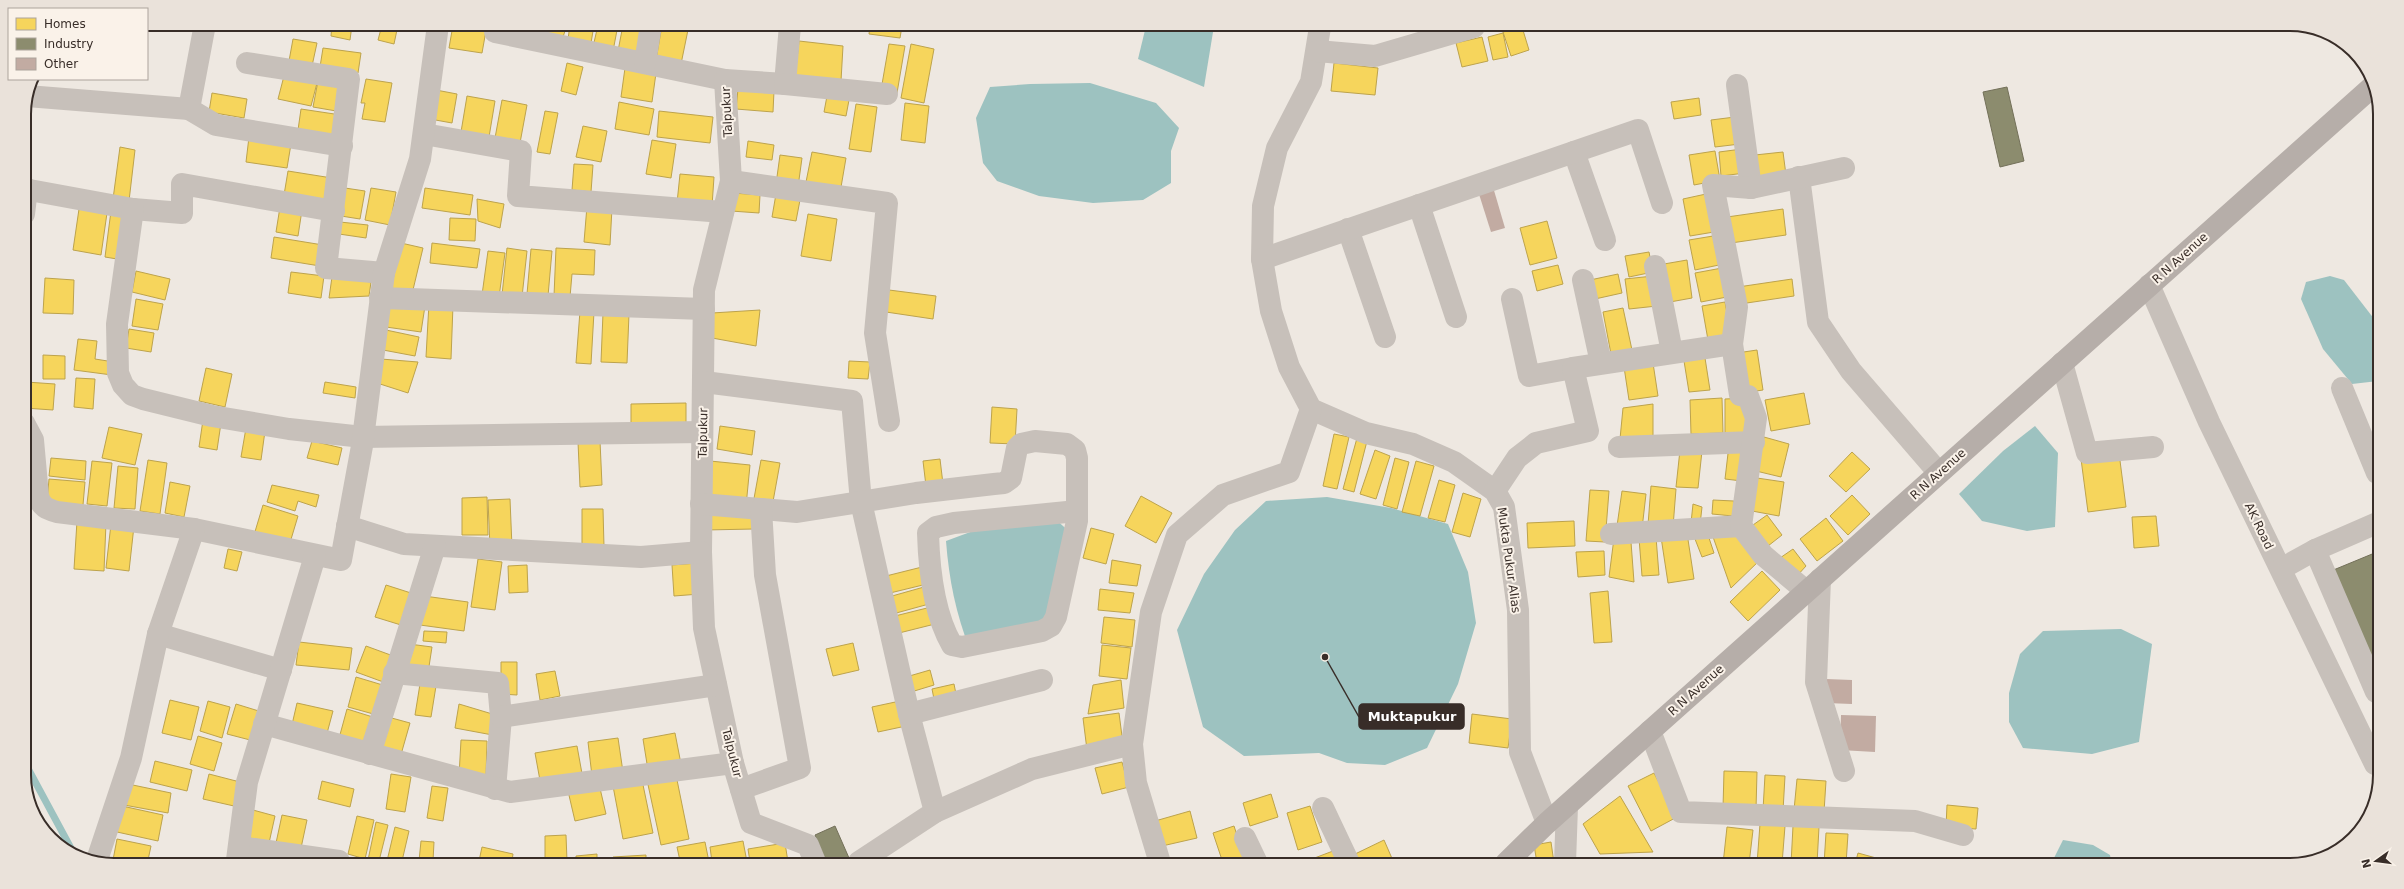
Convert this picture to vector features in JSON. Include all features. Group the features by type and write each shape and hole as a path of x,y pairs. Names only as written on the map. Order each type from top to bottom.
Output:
{"main road":[{"name":"R N Avenue","path":"1511,858 1547,823 2369,89"}],"street":[{"path":"189,110 204,31"},
{"path":"31,436 33,440 38,496 40,504 47,509 57,512 194,529 315,556 341,560 363,436 384,273 420,159 437,31"},
{"path":"495,31 725,80"},
{"path":"645,63 650,31"},
{"path":"785,84 790,31"},
{"path":"1159,858 1136,783 1132,744 1151,612 1177,535 1222,494 1289,472 1311,410 1289,368 1271,311 1262,259 1263,206 1276,148 1311,82 1320,31"},
{"path":"1317,51 1375,56 1460,31"},
{"path":"247,63 349,79 326,268 384,273"},
{"name":"Talpukur","path":"813,858 808,845 751,823 733,763 704,628 701,504 704,382 704,290 731,181 725,80 887,94"},
{"path":"1738,85 1751,188"},
{"path":"33,97 189,110 216,125 342,146"},
{"path":"1262,259 1638,130 1662,203"},
{"path":"424,134 521,151 518,196 723,212"},
{"path":"1574,152 1605,240"},
{"path":"1844,168 1751,188 1714,186 1737,307 1732,344 1740,395 1748,396 1756,418 1754,442 1741,526 1763,555 1813,586 1816,682 1844,771"},
{"path":"1799,177 1818,322 1851,371 1939,473"},
{"path":"731,181 887,203 875,333 889,421"},
{"path":"31,190 134,209 182,213 182,184 334,211"},
{"path":"1419,205 1456,317"},
{"path":"134,209 117,324 118,373 123,385 132,395 212,416 290,429 363,436 702,432"},
{"path":"1348,229 1385,337"},
{"path":"1655,266 1672,352"},
{"path":"1583,280 1601,363"},
{"name":"AK Road","path":"2149,285 2209,422 2373,760"},
{"path":"380,298 704,308"},
{"path":"1512,300 1529,376 1601,363 1732,344"},
{"path":"2062,363 2087,453 2153,447"},
{"path":"1495,491 1517,458 1536,443 1588,430 1573,368"},
{"path":"704,382 852,401 861,502 909,714 935,812"},
{"path":"2342,388 2373,464"},
{"name":"Mukta Pukur Alias","path":"1311,410 1366,433 1413,444 1454,462 1495,491 1504,507 1518,610 1520,752 1547,823"},
{"path":"701,504 797,512 1004,483 1011,478 1017,448 1021,444 1035,441 1067,444 1075,450 1077,458 1077,511 1077,521 1056,617 1051,626 1042,631 969,646 952,646 947,637 937,603 928,533 936,526 954,523 1077,511"},
{"path":"1619,447 1754,442"},
{"path":"741,789 800,768 765,575 761,509"},
{"path":"2281,570 2314,550 2373,525"},
{"path":"347,526 404,544 641,557 701,552"},
{"path":"1611,534 1741,526"},
{"path":"98,856 131,758 158,634 194,529"},
{"path":"370,754 394,673 435,546"},
{"path":"2314,550 2373,685"},
{"path":"296,858 238,854 247,782 315,556"},
{"path":"158,634 281,670"},
{"path":"394,673 498,683 501,717 495,789"},
{"path":"909,714 1042,680"},
{"path":"501,717 716,685"},
{"path":"264,724 510,792 733,763"},
{"path":"1650,731 1681,812 1915,820 1962,835"},
{"path":"865,858 935,812 1032,769 1132,744"},
{"path":"1565,858 1566,806"},
{"path":"1323,808 1347,858"},
{"path":"1245,838 1255,858"}],"water":[{"path":"1145,31 1213,31 1204,87 1138,59"},
{"path":"1090,83 1156,103 1179,128 1171,151 1171,183 1143,200 1093,203 1039,196 997,181 983,163 976,118 990,87 1030,84"},
{"path":"2330,276 2344,280 2373,318 2373,382 2352,384 2323,349 2301,299 2306,282"},
{"path":"2035,426 2058,453 2055,527 2027,531 1982,521 1959,494 2003,451"},
{"path":"1327,497 1391,508 1448,524 1468,572 1476,623 1458,684 1427,748 1385,765 1347,763 1319,753 1244,756 1203,727 1177,630 1204,574 1235,530 1266,501"},
{"path":"1054,518 1072,534 1045,635 970,650 954,597 946,541 981,528"},
{"path":"2121,629 2152,644 2139,742 2092,754 2023,748 2009,722 2009,693 2020,654 2043,631"},
{"path":"2063,840 2093,845 2110,855 2111,858 2054,858"}],"building: Homes":[{"path":"331,31 351,31 350,40 331,36"},
{"path":"380,31 397,31 394,44 378,40"},
{"path":"452,31 486,31 482,53 449,48"},
{"path":"536,31 565,31 562,40 535,33"},
{"path":"569,31 593,31 591,43 568,39"},
{"path":"597,31 617,31 613,51 593,47"},
{"path":"622,31 645,31 640,55 618,51"},
{"path":"661,31 688,31 681,64 656,60"},
{"path":"869,31 901,31 900,38 869,34"},
{"path":"1523,31 1529,50 1511,56 1503,32"},
{"path":"1503,33 1508,57 1493,60 1488,37"},
{"path":"1482,37 1488,61 1462,67 1456,43"},
{"path":"293,39 317,43 312,66 289,61"},
{"path":"799,41 843,46 841,81 795,77"},
{"path":"889,44 905,46 897,93 881,90"},
{"path":"911,44 934,49 924,103 901,98"},
{"path":"323,48 361,53 358,73 320,67"},
{"path":"567,63 583,67 576,95 561,91"},
{"path":"1334,63 1378,68 1375,95 1331,91"},
{"path":"625,68 656,73 652,102 621,97"},
{"path":"284,76 317,83 311,106 278,99"},
{"path":"366,79 392,83 385,122 362,119 365,103 361,103"},
{"path":"318,81 347,86 342,112 313,107"},
{"path":"738,89 774,91 773,112 736,109"},
{"path":"436,90 457,94 452,123 430,119"},
{"path":"212,93 247,99 244,118 209,112"},
{"path":"467,96 495,101 489,137 461,132"},
{"path":"827,96 849,100 846,116 824,112"},
{"path":"1699,98 1701,115 1674,119 1671,102"},
{"path":"502,100 527,105 520,143 495,138"},
{"path":"619,102 654,109 649,135 615,129"},
{"path":"905,103 929,106 925,143 901,140"},
{"path":"856,104 877,107 871,152 849,149"},
{"path":"301,109 341,115 339,136 298,130"},
{"path":"545,111 558,113 550,154 537,152"},
{"path":"659,111 713,117 710,143 657,137"},
{"path":"1735,117 1740,144 1715,147 1711,120"},
{"path":"583,126 607,131 601,162 576,157"},
{"path":"249,137 291,144 287,168 246,162"},
{"path":"652,140 676,144 671,178 646,174"},
{"path":"748,141 774,145 772,160 746,157"},
{"path":"120,147 135,150 129,201 113,199"},
{"path":"1742,149 1745,173 1721,176 1719,152"},
{"path":"1715,151 1720,180 1694,185 1689,155"},
{"path":"812,152 846,158 840,193 805,187"},
{"path":"1783,152 1786,175 1758,178 1755,155"},
{"path":"780,155 802,158 798,187 776,184"},
{"path":"574,164 593,165 591,192 572,190"},
{"path":"288,171 332,178 328,202 284,195"},
{"path":"680,174 714,177 712,206 677,203"},
{"path":"345,188 365,191 360,219 341,216"},
{"path":"371,188 396,192 390,225 365,220"},
{"path":"425,188 473,195 470,215 422,208"},
{"path":"733,193 760,195 759,213 731,211"},
{"path":"776,194 800,200 796,221 772,217"},
{"path":"1706,194 1714,232 1690,236 1683,199"},
{"path":"477,199 504,204 500,228 478,221"},
{"path":"587,206 612,208 610,245 584,242"},
{"path":"280,207 302,210 298,236 276,232"},
{"path":"79,209 107,213 101,255 73,250"},
{"path":"1783,209 1786,235 1731,243 1727,217"},
{"path":"111,211 129,214 123,260 105,257"},
{"path":"808,214 837,219 831,261 801,256"},
{"path":"450,218 476,219 475,241 449,240"},
{"path":"1547,221 1557,258 1530,265 1520,228"},
{"path":"340,222 368,225 366,238 339,234"},
{"path":"1713,236 1719,265 1695,270 1689,240"},
{"path":"274,237 323,245 320,266 271,258"},
{"path":"401,243 423,248 412,294 391,289"},
{"path":"432,243 480,249 477,268 430,263"},
{"path":"507,248 527,251 522,297 502,295"},
{"path":"556,248 595,250 594,275 572,274 570,297 554,296"},
{"path":"531,249 552,251 548,296 527,294"},
{"path":"488,251 505,253 499,297 482,295"},
{"path":"1649,252 1653,272 1629,277 1625,256"},
{"path":"1687,260 1692,298 1670,302 1664,264"},
{"path":"1558,265 1563,284 1537,291 1532,271"},
{"path":"1722,268 1727,297 1701,302 1695,273"},
{"path":"136,271 170,279 165,300 132,292"},
{"path":"291,272 324,276 321,298 288,293"},
{"path":"1618,274 1622,293 1595,299 1590,280"},
{"path":"1653,276 1657,306 1629,309 1625,279"},
{"path":"332,277 371,282 369,296 329,298"},
{"path":"45,278 74,280 73,314 43,313"},
{"path":"1792,279 1794,296 1740,304 1738,287"},
{"path":"889,290 936,296 933,319 886,312"},
{"path":"136,299 163,304 158,330 132,326"},
{"path":"390,301 425,306 421,332 386,327"},
{"path":"1725,302 1731,336 1708,340 1702,306"},
{"path":"429,303 453,305 451,359 426,357"},
{"path":"1623,308 1632,350 1611,354 1603,312"},
{"path":"760,310 756,346 712,338 712,313"},
{"path":"580,311 594,312 591,364 576,363"},
{"path":"603,313 629,314 627,363 601,362"},
{"path":"129,329 154,333 151,352 126,348"},
{"path":"386,330 419,337 415,356 383,350"},
{"path":"78,339 97,341 95,359 114,362 112,375 74,370"},
{"path":"1757,350 1763,390 1743,393 1737,353"},
{"path":"43,355 65,356 65,379 43,379"},
{"path":"1705,358 1710,390 1689,392 1684,361"},
{"path":"381,359 418,362 408,393 377,383"},
{"path":"849,361 870,362 868,379 848,378"},
{"path":"1653,363 1658,396 1629,400 1624,367"},
{"path":"206,368 232,374 225,407 199,401"},
{"path":"76,378 95,379 93,409 74,407"},
{"path":"31,382 55,384 53,410 31,408"},
{"path":"325,382 356,387 355,398 323,393"},
{"path":"1804,393 1810,424 1771,431 1765,400"},
{"path":"1722,398 1723,433 1691,434 1690,400"},
{"path":"1747,398 1748,433 1725,434 1725,399"},
{"path":"686,403 686,427 631,427 631,404"},
{"path":"1653,404 1653,439 1620,439 1623,408"},
{"path":"992,407 1017,409 1015,444 990,443"},
{"path":"203,420 221,423 217,450 199,447"},
{"path":"720,426 755,431 752,455 717,449"},
{"path":"109,427 142,434 135,465 102,458"},
{"path":"246,428 265,431 261,460 241,457"},
{"path":"1334,434 1349,437 1337,489 1323,486"},
{"path":"1764,437 1789,444 1781,477 1756,471"},
{"path":"1357,438 1367,441 1354,492 1343,489"},
{"path":"312,441 342,448 338,465 307,458"},
{"path":"600,441 602,485 580,487 578,442"},
{"path":"1729,445 1746,447 1742,481 1725,479"},
{"path":"1375,450 1390,456 1376,499 1360,494"},
{"path":"1680,450 1702,451 1698,488 1676,487"},
{"path":"1852,452 1870,469 1846,492 1829,476"},
{"path":"2119,453 2126,507 2088,512 2081,459"},
{"path":"51,458 86,461 85,480 49,476"},
{"path":"1395,458 1409,462 1397,509 1383,505"},
{"path":"940,459 943,484 926,486 923,461"},
{"path":"148,460 167,463 160,514 140,511"},
{"path":"761,460 780,463 772,507 753,504"},
{"path":"92,461 112,463 107,506 87,504"},
{"path":"710,461 750,465 746,506 706,501"},
{"path":"1416,461 1434,466 1420,516 1402,512"},
{"path":"118,466 138,468 135,509 114,508"},
{"path":"1757,478 1784,482 1779,516 1752,511"},
{"path":"49,479 85,482 83,505 47,502"},
{"path":"1439,480 1455,485 1445,522 1428,518"},
{"path":"170,482 190,486 184,517 165,513"},
{"path":"272,485 319,495 316,507 298,501 295,511 267,502"},
{"path":"1651,486 1676,489 1673,527 1648,525"},
{"path":"1590,490 1609,491 1605,542 1586,541"},
{"path":"1622,491 1646,494 1642,529 1617,526"},
{"path":"1463,493 1481,499 1470,537 1452,532"},
{"path":"1852,495 1870,514 1848,535 1830,516"},
{"path":"1141,496 1172,513 1156,543 1125,526"},
{"path":"487,497 488,535 462,535 462,498"},
{"path":"510,499 512,547 490,548 488,500"},
{"path":"1713,500 1734,501 1733,516 1712,514"},
{"path":"1693,504 1702,507 1700,525 1691,523"},
{"path":"263,505 298,516 289,546 254,535"},
{"path":"582,509 603,509 604,547 582,547"},
{"path":"754,511 754,529 705,530 704,512"},
{"path":"1767,515 1782,535 1768,546 1753,525"},
{"path":"2156,516 2159,546 2134,548 2132,517"},
{"path":"1826,518 1843,541 1817,561 1800,539"},
{"path":"77,521 106,523 104,571 74,569"},
{"path":"1574,521 1575,546 1528,548 1527,523"},
{"path":"111,524 134,526 129,571 106,568"},
{"path":"1091,528 1114,534 1106,564 1083,558"},
{"path":"1734,530 1760,560 1731,588 1712,534"},
{"path":"1687,533 1694,579 1668,583 1661,537"},
{"path":"1708,535 1714,553 1702,557 1695,539"},
{"path":"1656,537 1659,575 1642,576 1639,538"},
{"path":"1614,538 1631,542 1634,582 1609,577"},
{"path":"228,549 242,552 237,571 224,568"},
{"path":"1793,549 1806,566 1796,577 1780,558"},
{"path":"1604,551 1605,575 1578,577 1576,552"},
{"path":"478,559 502,562 495,610 471,607"},
{"path":"1112,560 1141,565 1137,586 1109,583"},
{"path":"698,563 700,594 674,596 672,565"},
{"path":"527,565 528,592 509,593 508,566"},
{"path":"922,567 927,584 890,593 886,576"},
{"path":"1762,571 1780,590 1748,621 1730,602"},
{"path":"386,585 411,593 401,625 375,617"},
{"path":"924,587 929,604 889,615 885,598"},
{"path":"1100,589 1134,593 1130,613 1098,610"},
{"path":"1608,591 1612,642 1594,643 1590,593"},
{"path":"424,596 468,602 464,631 420,625"},
{"path":"935,606 939,623 895,634 891,617"},
{"path":"1104,617 1135,620 1132,647 1101,643"},
{"path":"424,631 447,632 446,643 423,641"},
{"path":"299,642 352,648 349,670 296,665"},
{"path":"853,643 859,670 833,676 826,649"},
{"path":"409,644 432,647 428,673 406,670"},
{"path":"1102,645 1131,648 1127,679 1099,676"},
{"path":"366,646 396,657 386,683 356,672"},
{"path":"501,662 517,662 517,695 501,694"},
{"path":"930,670 934,685 911,692 906,677"},
{"path":"555,671 560,696 540,700 536,674"},
{"path":"356,677 386,686 377,715 348,707"},
{"path":"1121,680 1124,708 1088,714 1093,685"},
{"path":"420,684 436,686 431,717 415,715"},
{"path":"954,684 957,699 935,704 932,689"},
{"path":"170,700 199,707 191,740 162,733"},
{"path":"208,701 230,707 222,738 200,731"},
{"path":"900,701 906,726 878,732 872,707"},
{"path":"297,703 333,711 326,737 291,729"},
{"path":"236,704 262,712 254,741 227,734"},
{"path":"459,704 499,716 498,736 455,728"},
{"path":"347,709 376,718 367,751 338,742"},
{"path":"1119,713 1123,744 1087,750 1083,718"},
{"path":"1472,714 1512,719 1508,748 1469,743"},
{"path":"388,717 410,723 400,758 378,752"},
{"path":"675,733 681,764 648,770 643,739"},
{"path":"198,736 222,743 214,771 190,764"},
{"path":"618,738 623,772 592,776 588,742"},
{"path":"461,740 487,741 486,777 459,776"},
{"path":"577,746 583,779 541,786 535,753"},
{"path":"155,761 192,770 187,791 150,782"},
{"path":"1122,762 1129,787 1102,794 1095,768"},
{"path":"1724,771 1757,772 1756,809 1723,808"},
{"path":"1654,773 1677,817 1651,831 1628,786"},
{"path":"209,774 240,782 234,806 203,799"},
{"path":"391,774 411,777 405,812 386,809"},
{"path":"676,775 689,839 661,845 647,780"},
{"path":"1765,775 1785,776 1783,811 1763,810"},
{"path":"1797,779 1826,781 1824,812 1794,810"},
{"path":"642,780 653,833 623,839 613,786"},
{"path":"322,781 354,789 350,807 318,799"},
{"path":"128,784 171,793 168,813 124,805"},
{"path":"599,784 606,814 575,821 568,791"},
{"path":"432,786 448,788 443,821 427,818"},
{"path":"1271,794 1278,817 1250,826 1243,803"},
{"path":"1620,796 1653,852 1600,854 1583,824"},
{"path":"1947,805 1978,808 1976,829 1946,827"},
{"path":"122,806 163,815 158,841 117,832"},
{"path":"1310,806 1322,842 1298,850 1287,813"},
{"path":"253,810 275,816 269,843 246,837"},
{"path":"1190,811 1197,838 1162,846 1155,821"},
{"path":"282,815 307,820 301,848 276,843"},
{"path":"357,816 374,820 365,858 348,854"},
{"path":"376,822 388,825 380,858 368,858"},
{"path":"1760,824 1785,826 1782,858 1757,858"},
{"path":"1234,826 1244,858 1221,858 1213,833"},
{"path":"1793,826 1819,827 1817,858 1791,858"},
{"path":"395,827 409,831 403,858 388,858"},
{"path":"1727,827 1753,830 1750,858 1724,858"},
{"path":"1826,833 1848,834 1846,858 1824,858"},
{"path":"566,835 567,858 545,858 545,836"},
{"path":"117,839 151,846 148,858 113,858"},
{"path":"1384,840 1392,858 1354,858 1353,855"},
{"path":"421,841 434,842 433,858 419,858"},
{"path":"743,841 746,858 711,858 710,847"},
{"path":"705,842 708,858 679,858 677,847"},
{"path":"1551,842 1553,858 1536,858 1534,845"},
{"path":"785,843 787,858 749,858 748,849"},
{"path":"482,847 513,854 512,858 480,858"},
{"path":"1333,851 1336,858 1315,858"},
{"path":"1858,853 1876,858 1857,858"},
{"path":"597,854 597,858 576,858 576,856"},
{"path":"646,855 646,858 613,857"}],"building: Industry":[{"path":"2007,87 2024,161 2000,167 1983,92"},
{"path":"2373,554 2373,666 2331,571"},
{"path":"835,826 849,858 824,858 815,835"}],"building: Other":[{"path":"1493,187 1505,228 1491,232 1478,191"},
{"path":"1826,679 1852,680 1852,704 1826,703"},
{"path":"1841,715 1876,716 1875,752 1840,750"}],"waterway":[{"path":"31,774 69,845"}],"place":[{"name":"Muktapukur","path":"1325,657"}]}
